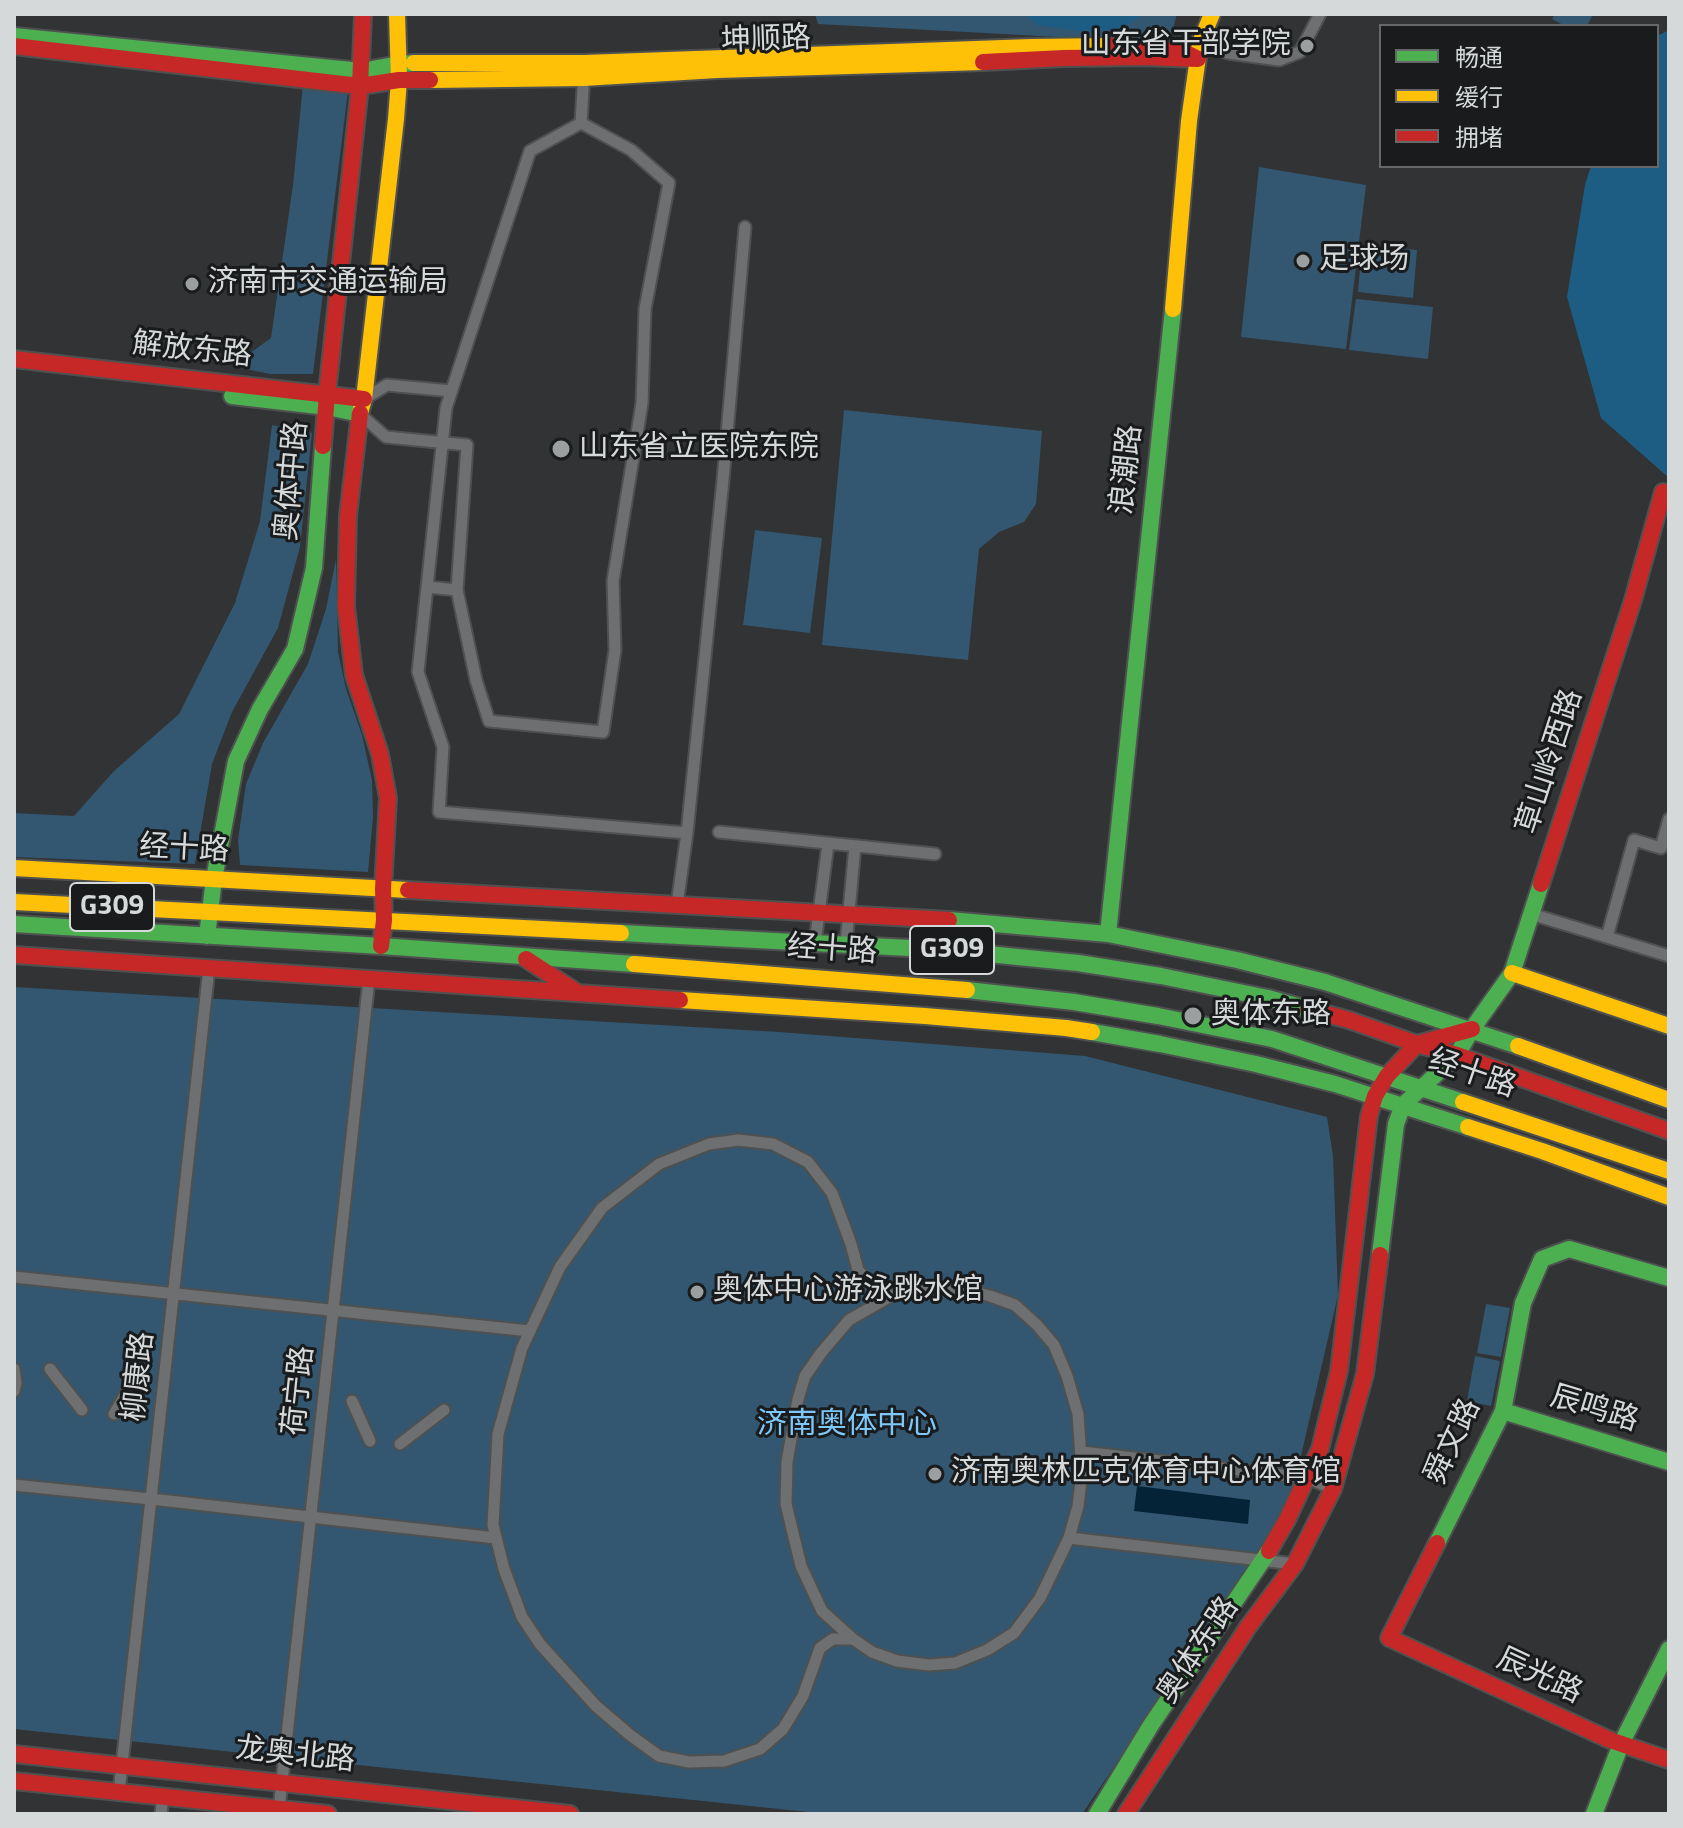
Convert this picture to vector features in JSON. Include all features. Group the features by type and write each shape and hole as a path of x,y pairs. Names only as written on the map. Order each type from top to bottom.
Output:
{"main road":[{"name":"奥体中路","path":"207,936 214,879 239,752 295,649 314,568 327,401 360,78 363,14"},
{"name":"奥体中路","path":"381,946 388,798 380,754 354,675 346,606 348,516 399,72 397,14"},
{"name":"浪潮路","path":"1108,934 1189,121 1199,51 1212,14"},
{"name":"坤顺路","path":"14,36 360,78"},
{"name":"坤顺路","path":"14,46 360,78 399,72 584,71 631,74 953,64 1143,57 1199,51"},
{"name":"解放东路","path":"14,359 362,407"},
{"name":"解放东路","path":"14,372 327,401"},
{"name":"草山岭西路","path":"1472,1029 1512,973 1665,498"},
{"name":"经十路","path":"14,868 981,922 1108,934 1312,979 1472,1029 1669,1100"},
{"name":"经十路","path":"14,902 846,944 1078,963 1268,998 1349,1020 1669,1131"},
{"name":"经十路","path":"14,924 523,956 943,987 1074,1002 1272,1039 1669,1171"},
{"name":"经十路","path":"14,955 1066,1028 1160,1044 1335,1084 1542,1151 1669,1197"},
{"path":"523,956 578,993"},
{"path":"1512,973 1669,1026"},
{"path":"1097,1814 1151,1725 1263,1561 1308,1478 1320,1449 1339,1371 1369,1116 1375,1096 1387,1076 1417,1044 1472,1029"},
{"path":"1403,1105 1457,1055 1472,1029"},
{"name":"奥体东路","path":"1126,1814 1248,1627 1295,1564 1333,1489 1365,1374 1396,1124 1403,1105"},
{"name":"舜文路","path":"1389,1638 1503,1411 1523,1303 1542,1259 1569,1249 1669,1278"},
{"name":"辰鸣路","path":"1503,1411 1669,1462"},
{"name":"辰光路","path":"1389,1638 1621,1744 1669,1760"},
{"path":"1594,1814 1621,1744 1669,1649"},
{"name":"龙奥北路","path":"14,1754 570,1814"},
{"name":"龙奥北路","path":"14,1781 163,1796 233,1809 279,1809 328,1814"}],"street":[{"path":"1199,51 1279,60 1300,52 1320,14"},
{"path":"581,123 584,71"},
{"path":"581,123 530,151 451,391 446,408 418,672 443,747 439,812 687,833"},
{"path":"451,391 387,385 362,407 386,437 467,445 457,590 476,680 489,721 603,732 615,650 613,581 642,403 645,309 669,183 631,150 581,123"},
{"path":"677,905 723,480 745,227"},
{"path":"427,587 457,590"},
{"path":"1607,937 1634,840 1661,848 1669,819"},
{"path":"719,832 935,854"},
{"path":"815,943 828,844"},
{"path":"846,944 855,846"},
{"path":"1531,914 1669,956"},
{"name":"柳康路","path":"119,1792 209,968"},
{"name":"荷宁路","path":"279,1809 369,979"},
{"path":"853,1639 833,1639 820,1648 803,1696 783,1729 760,1749 724,1761 689,1762 659,1756 596,1706 540,1644 522,1617 504,1569 493,1525 498,1434 522,1348 560,1267 602,1208 659,1164 709,1144 738,1140 773,1144 808,1162 832,1193 858,1270 871,1285 891,1296"},
{"path":"14,1277 530,1331"},
{"path":"958,1288 1015,1305 1054,1345 1078,1414 1082,1452 1078,1506 1069,1538 1040,1598 1014,1633 987,1650 955,1663 929,1665 897,1661 872,1652 822,1611 801,1566 786,1504 787,1462 805,1376 849,1320 904,1292 958,1288"},
{"path":"14,1369 14,1391"},
{"path":"50,1369 81,1409"},
{"path":"114,1413 135,1378"},
{"path":"352,1401 369,1439"},
{"path":"403,1442 444,1410"},
{"path":"1082,1452 1308,1478 1333,1489"},
{"path":"14,1485 496,1538"},
{"path":"1069,1538 1295,1564"},
{"path":"161,1814 163,1796"}],"green space":[{"path":"815,14 1177,14 1169,43 818,24"},
{"path":"1555,14 1593,14 1588,24 1561,24 1552,19"},
{"path":"304,74 350,75 313,374 270,374 236,367 271,338 293,185"},
{"name":"足球场","path":"1259,167 1366,185 1346,349 1241,337"},
{"path":"1362,245 1417,250 1413,298 1358,292"},
{"path":"1356,299 1433,307 1428,359 1349,350"},
{"path":"844,410 1042,431 1036,504 1024,522 999,532 979,549 968,660 822,645"},
{"path":"272,425 312,433 300,547 278,628 232,712 212,764 195,864 14,857 14,813 74,816 114,771 179,714 235,603 260,521"},
{"path":"755,530 822,538 810,633 743,625"},
{"path":"336,559 338,652 372,780 373,817 368,872 240,865 238,840 246,784 263,743 308,664 326,609"},
{"name":"济南奥体中心","path":"14,987 779,1032 1085,1056 1327,1117 1333,1156 1338,1295 1295,1482 1262,1549 1082,1814 827,1814 14,1729"},
{"path":"1486,1304 1510,1308 1501,1357 1477,1353"},
{"path":"1475,1356 1500,1361 1491,1406 1467,1401"}],"shaded area":[{"path":"1025,14 1143,14 1121,29 1086,32 1037,25"},
{"path":"1669,30 1669,478 1601,418 1567,297 1590,168 1659,168 1659,35"},
{"path":"1137,1486 1250,1500 1248,1524 1134,1511"}],"traffic: fast":[{"path":"14,36 361,71 414,63"},
{"path":"1108,934 1173,309"},
{"path":"232,396 360,414"},
{"path":"207,936 214,879 236,761 260,709 295,649 314,568 323,446"},
{"path":"1380,1255 1396,1124 1403,1105 1457,1055 1512,973 1541,884"},
{"path":"949,920 1108,934 1237,960 1325,982 1518,1046"},
{"path":"14,924 634,964"},
{"path":"621,933 948,950 1078,963 1161,976 1308,1009"},
{"path":"967,990 1074,1002 1272,1039 1463,1102"},
{"path":"1092,1032 1256,1064 1335,1084 1468,1127"},
{"path":"1437,1543 1503,1411 1523,1303 1542,1259 1569,1249 1669,1278"},
{"path":"1503,1411 1669,1462"},
{"path":"1097,1814 1151,1725 1269,1551"},
{"path":"1594,1814 1621,1744 1669,1649"}],"traffic: slow":[{"path":"360,413 396,119 399,80 397,14"},
{"path":"1173,309 1189,121 1200,43 1212,14"},
{"path":"414,63 584,63 1111,46"},
{"path":"430,80 583,78 717,70 983,62"},
{"path":"14,868 408,890"},
{"path":"14,902 621,933"},
{"path":"634,964 967,990"},
{"path":"1512,973 1669,1026"},
{"path":"680,1000 925,1016 1092,1032"},
{"path":"1518,1046 1669,1100"},
{"path":"1463,1102 1669,1171"},
{"path":"1468,1127 1669,1197"}],"traffic: jam":[{"path":"323,446 360,86 363,14"},
{"path":"14,46 360,86 399,80 430,80"},
{"path":"983,62 1064,58 1198,59 1182,51 1111,46"},
{"path":"14,359 364,399"},
{"path":"360,413 348,516 346,606 354,675 380,754 388,798 381,946"},
{"path":"1541,884 1633,600 1663,492 1669,493"},
{"path":"408,890 949,920"},
{"path":"14,955 680,1000"},
{"path":"526,959 578,993"},
{"path":"1308,1009 1457,1055 1669,1131"},
{"path":"1269,1551 1320,1449 1339,1371 1369,1116 1375,1096 1387,1076 1417,1044 1472,1029"},
{"path":"1126,1814 1248,1627 1295,1564 1333,1489 1365,1374 1380,1255"},
{"path":"1437,1543 1389,1638 1610,1740 1669,1760"},
{"path":"14,1754 570,1814"},
{"path":"14,1781 328,1814"}],"place":[{"name":"山东省干部学院","path":"1307,46"},
{"name":"足球场","path":"1303,261"},
{"name":"济南市交通运输局","path":"192,284"},
{"name":"山东省立医院东院","path":"561,449"},
{"name":"奥体东路","path":"1193,1016"},
{"name":"奥体中心游泳跳水馆","path":"697,1292"},
{"name":"济南奥林匹克体育中心体育馆","path":"935,1474"}]}
